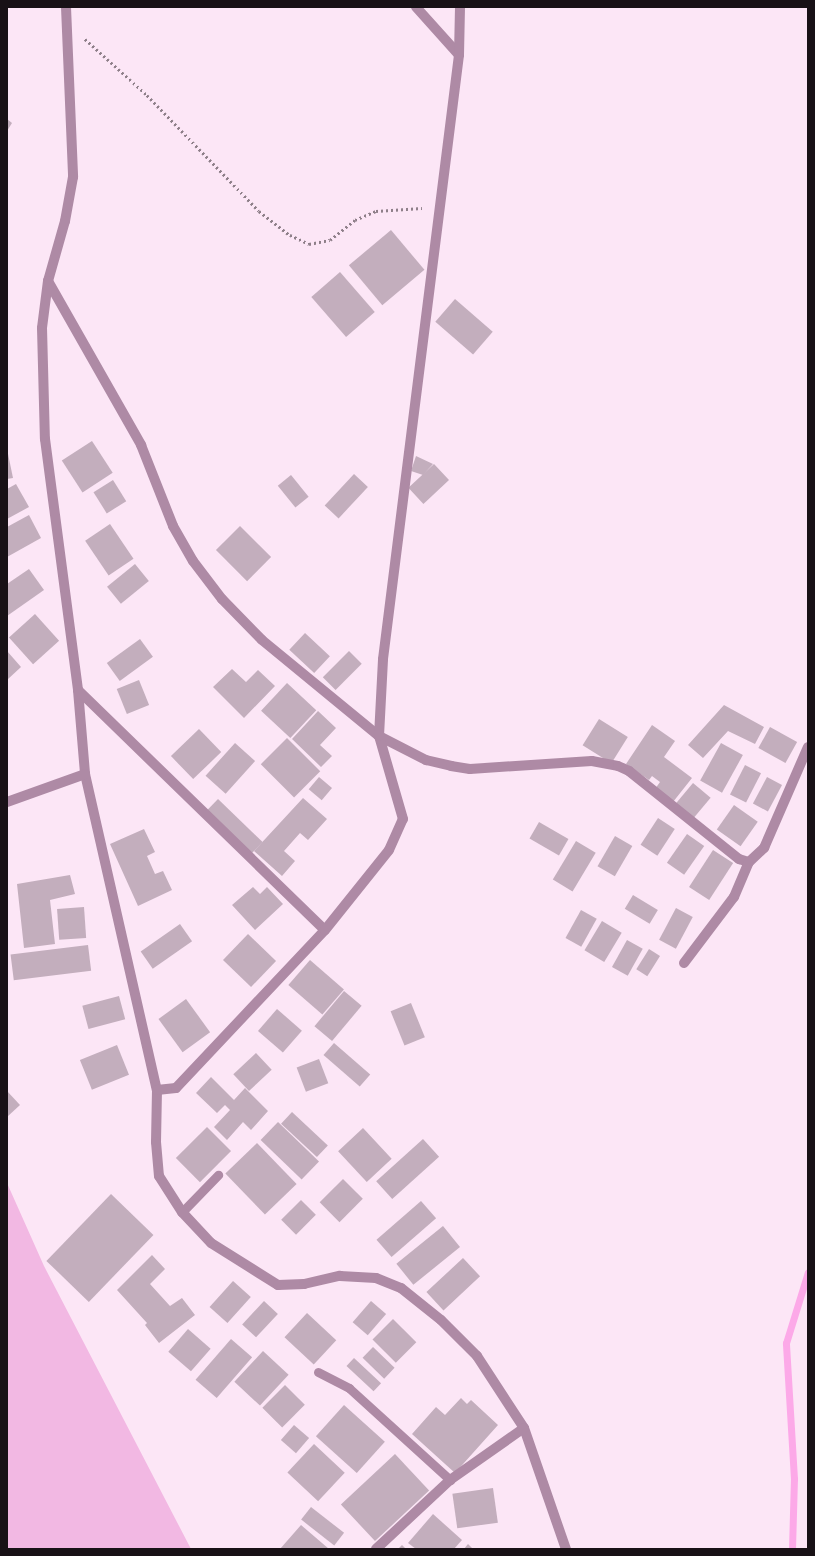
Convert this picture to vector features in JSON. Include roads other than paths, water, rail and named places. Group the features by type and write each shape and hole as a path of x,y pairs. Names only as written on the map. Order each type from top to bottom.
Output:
{"street":[{"path":"66,7 68,24 73,177 65,220 48,281 42,328 45,439 78,690 85,774 157,1090 156,1142 160,1176 182,1212 211,1243 278,1284 304,1284 340,1276 376,1278 401,1288 441,1320 477,1356 524,1428 566,1549"},
{"path":"416,7 459,55"},
{"path":"157,1090 176,1088 325,930 389,850 403,820 379,736 383,659 438,207 459,55 460,7"},
{"path":"48,281 141,445 173,526 193,561 222,599 262,640 379,736 426,760 470,769 592,761 618,766 629,771 739,859 749,862"},
{"path":"78,690 325,930"},
{"path":"684,963 734,897 749,862 764,848 808,747"},
{"path":"7,802 85,774"},
{"path":"376,1549 450,1480 524,1428"}],"lane":[{"path":"182,1212 218,1176"},
{"path":"318,1372 350,1388 450,1480"}],"waterway":[{"path":"792,1549 794,1479 786,1343 808,1272"}]}
